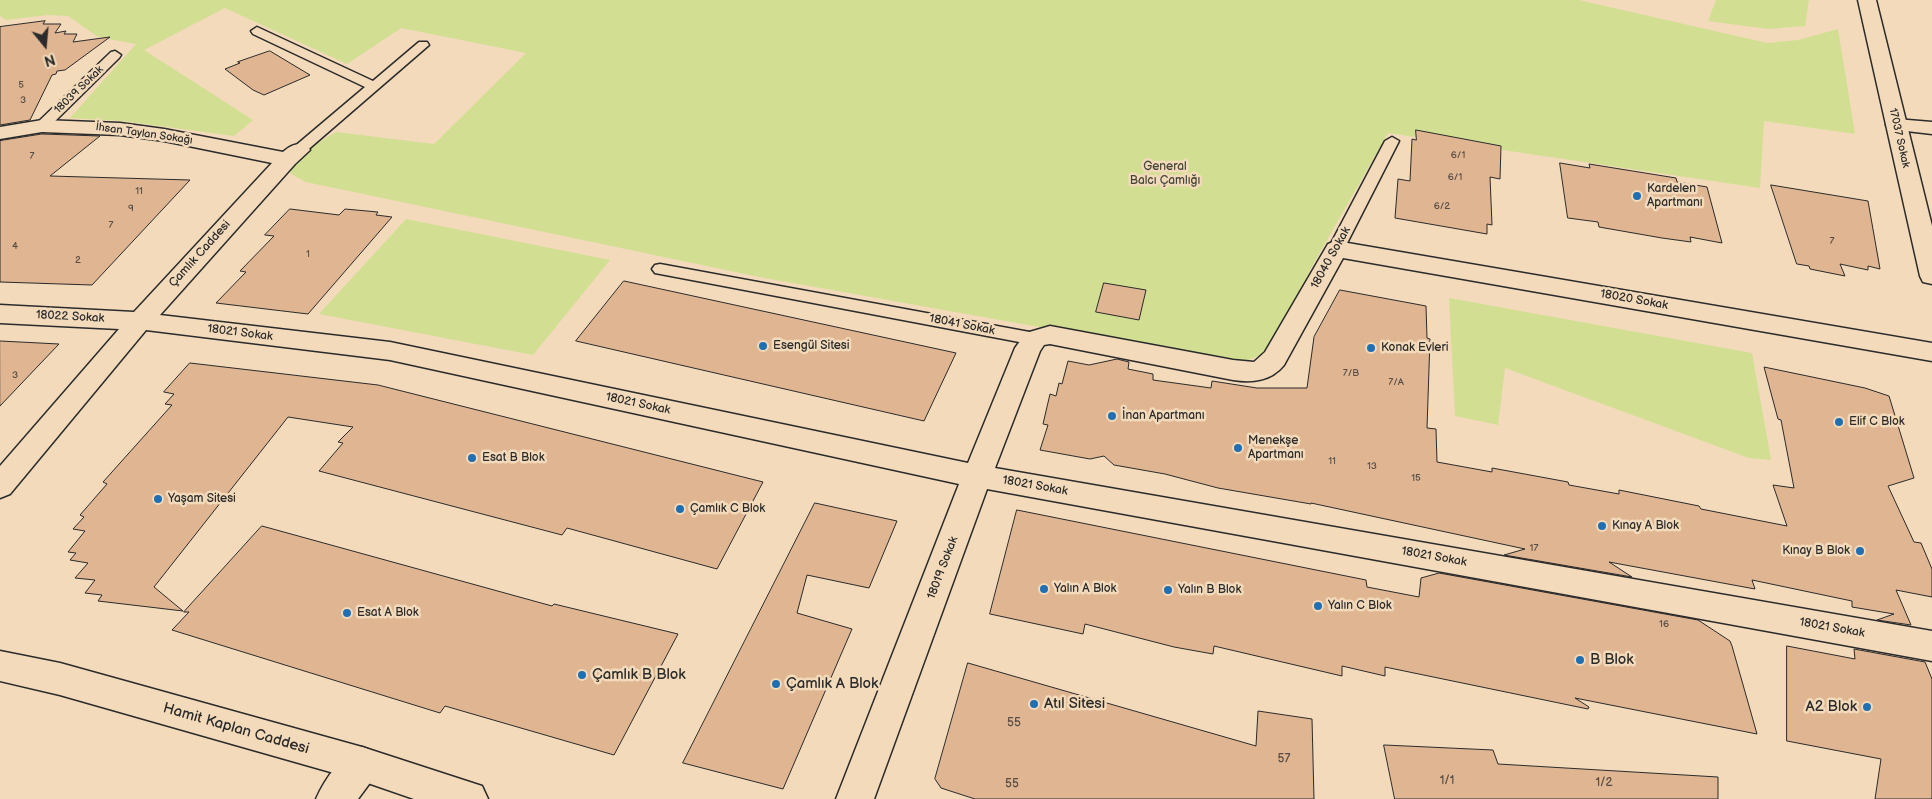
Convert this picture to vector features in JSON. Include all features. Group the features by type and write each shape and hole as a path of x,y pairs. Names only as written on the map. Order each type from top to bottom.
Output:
{"street":[{"name":"17037 Sokak","path":"1866,0 1932,276"},
{"path":"1896,125 1932,128"},
{"name":"İhsan Taylan Sokağı","path":"0,133 42,126 120,129 293,155"},
{"name":"Çamlık Caddesi","path":"0,486 140,321 293,155"},
{"name":"18020 Sokak","path":"1336,249 1932,352"},
{"name":"18040 Sokak","path":"1263,370 1275,358 1336,249"},
{"name":"18022 Sokak","path":"0,314 140,321"},
{"name":"18021 Sokak","path":"140,321 390,351 977,476 1932,646"},
{"name":"18041 Sokak","path":"1035,339 1050,335 1233,370 1249,372 1263,370"},
{"name":"18019 Sokak","path":"855,799 977,476 1028,348 1035,339"},
{"name":"Hamit Kaplan Caddesi","path":"0,666 60,679 362,764 469,799"},
{"path":"335,799 362,764"}],"lane":[{"path":"257,31 373,86"},
{"name":"Çamlık Caddesi","path":"293,155 422,45"},
{"name":"18039 Sokak","path":"42,126 115,55"},
{"name":"18040 Sokak","path":"1336,249 1392,141"},
{"name":"18041 Sokak","path":"660,269 1035,339"}],"green space":[{"name":"General Balcı Çamlığı","path":"0,0 1579,0 1767,43 1798,40 1838,29 1855,134 1764,121 1760,188 1388,133 1315,261 1268,352 1241,363 759,277 306,182 291,174 288,161 336,132 434,144 526,53 401,28 347,64 225,8 144,50 253,120 234,136 122,121 70,118 136,44 98,37 68,16 48,15 6,20 0,16"},
{"path":"1716,0 1809,0 1805,26 1768,29 1708,21"},
{"path":"406,219 610,260 533,355 319,314"},
{"path":"1449,298 1752,353 1771,460 1749,458 1505,368 1498,425 1455,416"}],"building":[{"path":"45,21 43,24 61,24 55,33 66,31 64,34 77,34 73,42 110,37 65,70 57,71 56,74 52,75 30,120 0,125 0,27"},
{"path":"270,51 310,75 264,95 253,90 225,69 240,63 238,62"},
{"path":"1416,130 1501,146 1500,179 1490,177 1492,225 1487,224 1487,234 1395,218 1398,179 1410,181 1412,139 1416,140"},
{"path":"42,134 100,136 50,176 190,180 92,285 0,282 0,141"},
{"name":"Kardelen Apartmanı","path":"1560,163 1590,168 1589,164 1676,178 1677,182 1707,187 1722,243 1690,237 1691,242 1662,238 1599,227 1598,222 1568,218"},
{"path":"1771,185 1868,201 1880,269 1868,266 1868,270 1840,264 1845,276 1810,269 1809,266 1797,264"},
{"path":"290,209 339,215 345,209 378,212 376,215 392,217 308,314 216,303 246,272 240,271 274,236 265,235"},
{"name":"Esengül Sitesi","path":"624,281 956,353 924,421 576,341"},
{"path":"1104,283 1146,290 1139,320 1096,312"},
{"path":"1340,290 1426,306 1427,338 1430,339 1427,428 1436,429 1437,462 1492,472 1492,468 1568,482 1569,485 1619,494 1619,490 1787,526 1773,485 1794,488 1781,420 1778,419 1764,367 1865,388 1889,396 1914,478 1888,486 1914,542 1921,543 1932,569 1932,597 1896,590 1911,625 1877,620 1894,614 1852,607 1852,601 1752,580 1755,589 1609,562 1632,577 1504,555 1525,549 1311,503 1218,488 1165,474 1114,465 1104,456 1090,459 1040,450 1048,425 1043,424 1050,394 1056,396 1059,383 1062,384 1068,361 1089,365 1117,359 1129,362 1128,369 1153,374 1153,380 1211,388 1212,381 1257,388 1307,388 1314,337"},
{"path":"0,341 59,344 0,406"},
{"path":"190,363 378,385 763,482 717,569 567,528 562,535 319,471 343,443 338,442 353,427 288,417 154,587 183,611 98,601 102,595 85,593 95,580 75,578 88,563 70,560 76,553 68,552 85,531 73,529 84,517 80,515 107,484 103,482 172,405 165,404 174,394 164,392"},
{"name":"Çamlık A Blok","path":"815,503 897,521 869,588 807,575 797,613 852,629 783,789 683,763"},
{"path":"1017,510 1366,580 1367,587 1419,597 1421,578 1439,573 1698,620 1730,641 1757,734 1575,698 1589,707 1588,709 1385,667 1385,676 1342,666 1342,676 1214,646 1213,654 1174,647 1085,624 1083,634 990,614"},
{"name":"Esat A Blok","path":"262,526 552,606 554,604 678,634 614,755 445,706 440,713 172,630 189,612 184,612"},
{"name":"A2 Blok","path":"1787,646 1855,659 1854,649 1925,662 1932,679 1932,799 1875,799 1881,759 1787,741"},
{"name":"Atıl Sitesi","path":"968,663 1256,746 1258,711 1312,719 1314,799 975,799 941,788 935,779"},
{"path":"1384,745 1493,750 1498,764 1718,777 1718,799 1395,799"}],"place":[{"name":"Kardelen Apartmanı","path":"1637,196"},
{"name":"Esengül Sitesi","path":"763,346"},
{"name":"Konak Evleri","path":"1371,348"},
{"name":"İnan Apartmanı","path":"1112,416"},
{"name":"Elif C Blok","path":"1839,422"},
{"name":"Menekşe Apartmanı","path":"1238,448"},
{"name":"Esat B Blok","path":"472,458"},
{"name":"Yaşam Sitesi","path":"158,499"},
{"name":"Çamlık C Blok","path":"680,509"},
{"name":"Kınay A Blok","path":"1602,526"},
{"name":"Kınay B Blok","path":"1860,551"},
{"name":"Yalın A Blok","path":"1044,589"},
{"name":"Yalın B Blok","path":"1168,590"},
{"name":"Yalın C Blok","path":"1318,606"},
{"name":"Esat A Blok","path":"347,613"},
{"name":"B Blok","path":"1580,660"},
{"name":"Çamlık B Blok","path":"582,675"},
{"name":"Çamlık A Blok","path":"776,684"},
{"name":"Atıl Sitesi","path":"1034,704"},
{"name":"A2 Blok","path":"1867,707"}]}
